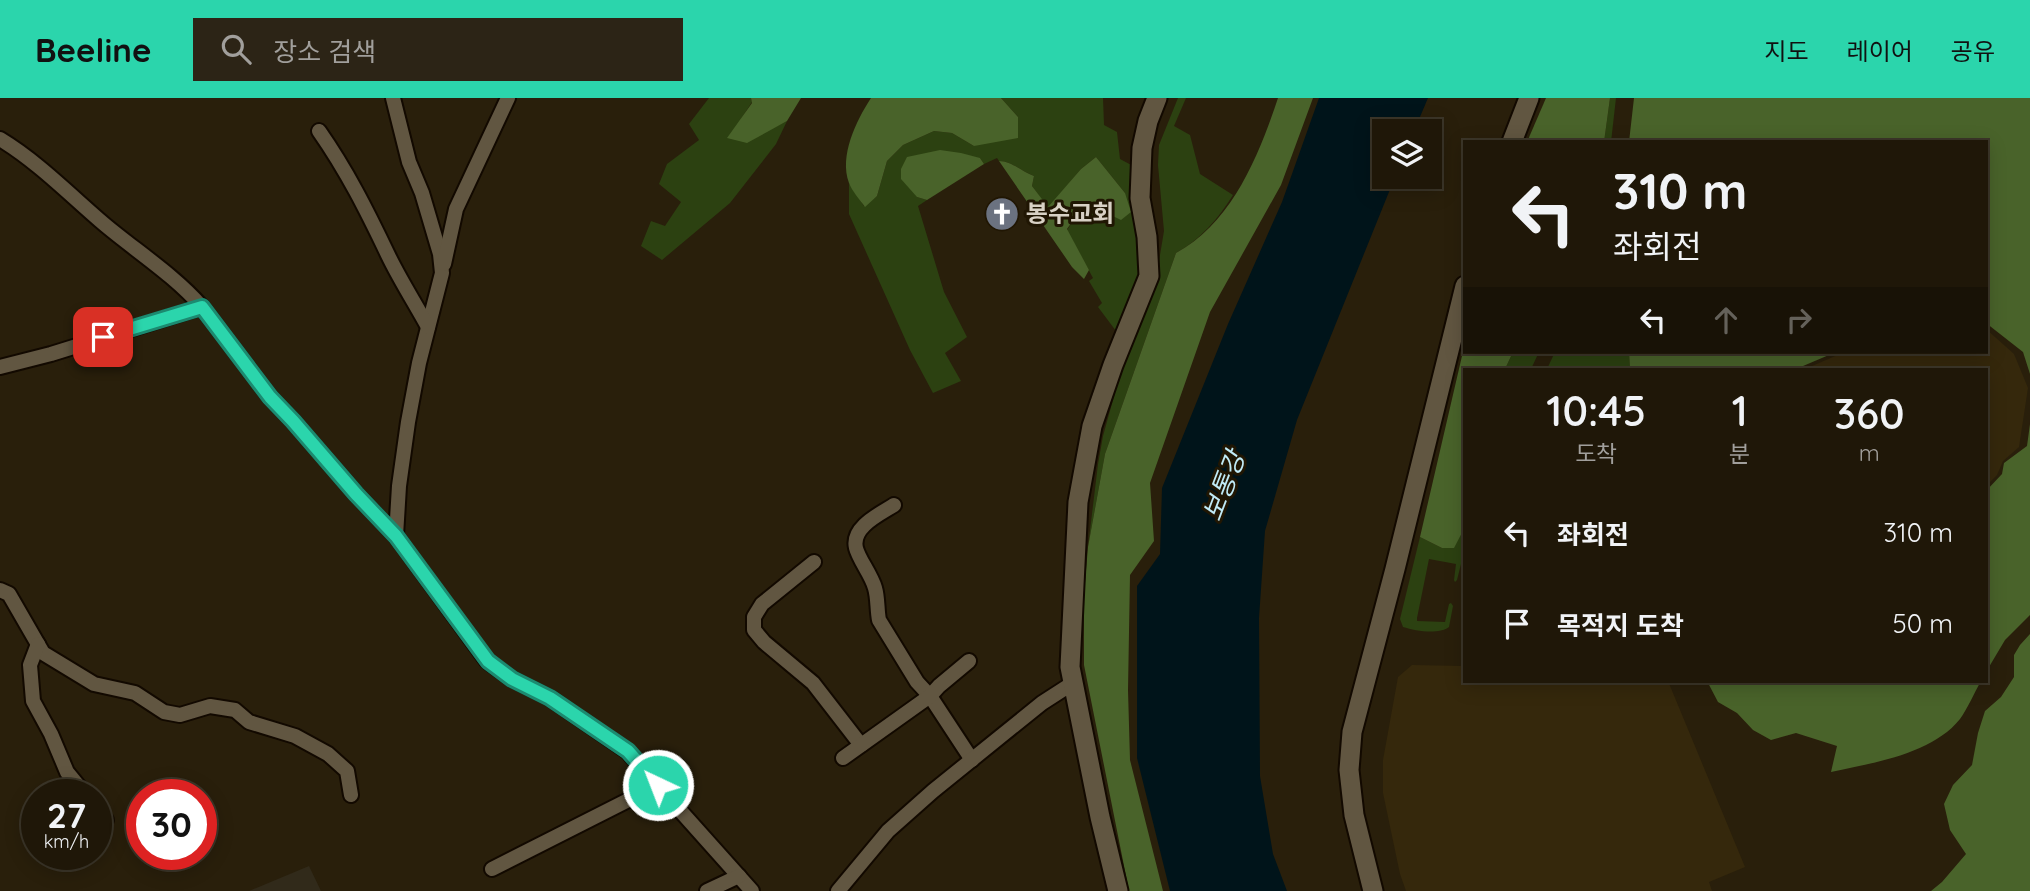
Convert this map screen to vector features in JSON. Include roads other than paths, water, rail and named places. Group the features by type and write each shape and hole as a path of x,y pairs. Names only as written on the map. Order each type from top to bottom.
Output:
{"street":[{"path":"393,98 409,162 422,193 440,254 442,273"},
{"path":"396,536 401,474 419,363 456,209 508,98"},
{"path":"1118,891 1070,667 1078,502 1092,426 1149,276 1147,237 1139,198 1142,148 1157,98"},
{"path":"1513,140 1529,98"},
{"path":"319,131 343,166 428,327"},
{"path":"0,139 19,151 189,293 270,397 396,536 488,661 512,679 550,698 628,751 752,891"},
{"path":"1373,891 1354,815 1349,770 1352,732 1463,294"},
{"path":"0,367 202,307"},
{"path":"894,505 862,526 856,537 856,548 877,591 876,609 879,620 917,682 930,696 972,760"},
{"path":"814,562 762,604 754,617 754,631 813,683 860,745"},
{"path":"0,590 9,594 43,653 94,684 135,693 164,712 180,715 210,706 235,710 248,722 295,737 328,754 347,771 351,795"},
{"path":"38,644 30,665 33,701 73,779"},
{"path":"843,758 930,696 969,661"},
{"path":"838,891 888,831 1042,703 1073,683"},
{"path":"492,869 658,785"},
{"path":"707,891 739,876"}],"water":[{"name":"보통강","path":"1319,98 1428,98 1419,119 1372,119 1372,189 1390,189 1297,420 1265,531 1259,618 1260,776 1273,854 1287,891 1170,891 1137,758 1137,586 1160,554 1162,488 1228,324 1282,202"}],"place":[{"name":"봉수교회","path":"1002,214"}]}
